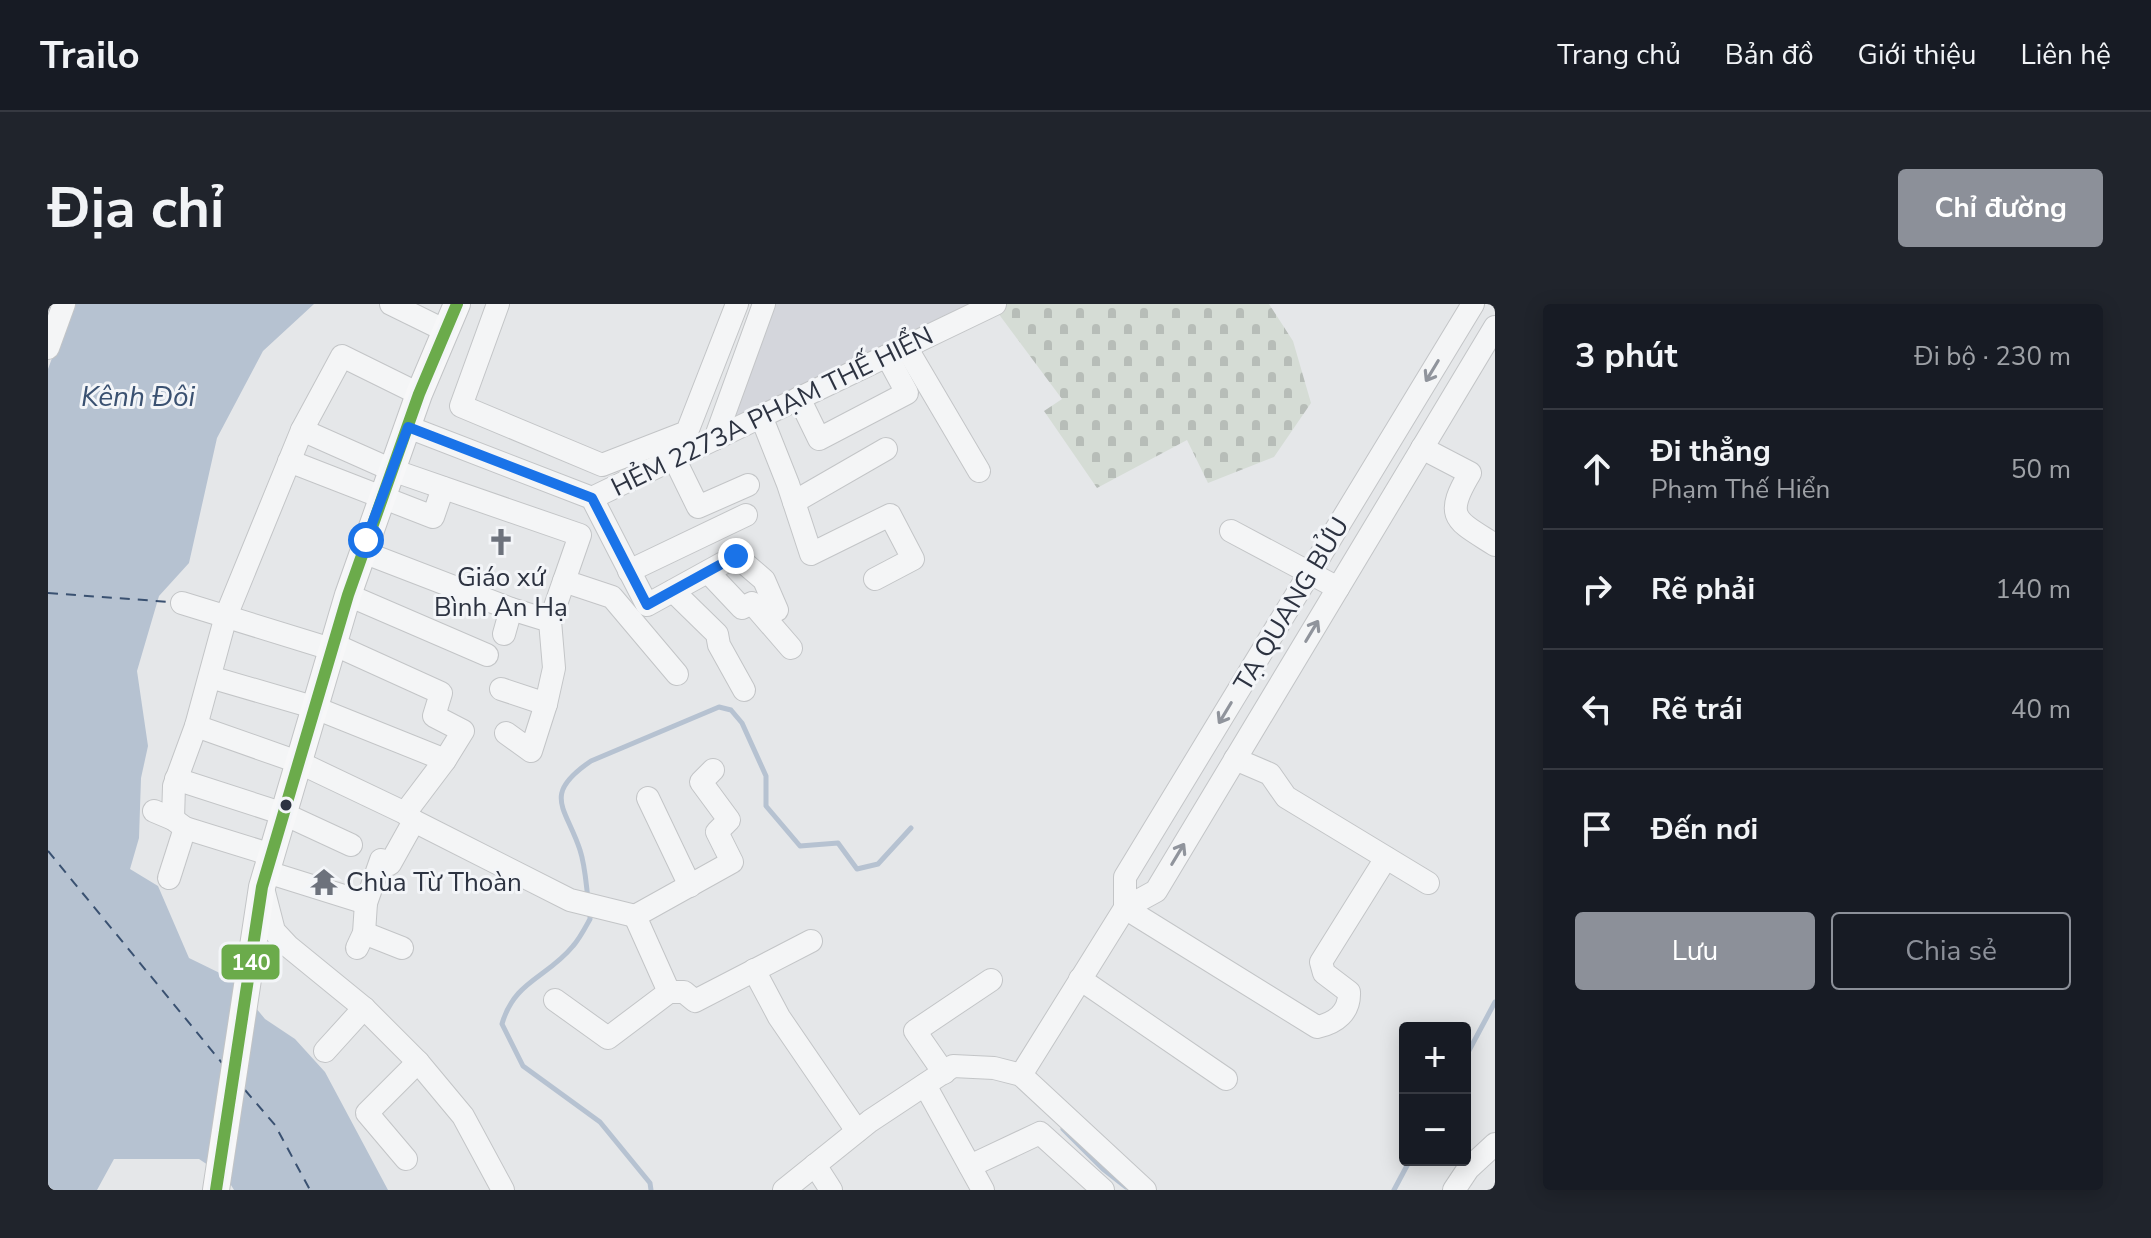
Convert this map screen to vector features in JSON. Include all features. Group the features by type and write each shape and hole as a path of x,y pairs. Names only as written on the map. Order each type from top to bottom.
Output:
{"main road":[{"path":"216,1190 267,871 348,595 419,394 456,304"}],"street":[{"path":"48,348 64,304"},
{"path":"391,304 446,331"},
{"path":"494,305 461,406 602,465 687,432 737,304"},
{"path":"715,439 764,304"},
{"name":"HẺM 2273A PHẠM THẾ HIỂN","path":"592,498 995,304"},
{"name":"TẠ QUANG BỬU","path":"1125,908 1125,877 1473,304"},
{"name":"TẠ QUANG BỬU","path":"1021,1075 1125,908 1156,891 1495,327"},
{"path":"799,398 819,439 907,393 896,351"},
{"path":"896,351 979,471"},
{"path":"169,878 170,819 176,779 196,726 226,616 302,430 342,356 419,394"},
{"path":"761,416 811,554 890,515 913,559 875,579"},
{"path":"408,427 592,498 647,605 736,556 764,580 777,610"},
{"path":"302,430 392,470 580,535 550,621 554,668 531,751 506,733"},
{"path":"1422,448 1470,473 1457,495 1454,505 1456,512 1460,522 1495,545"},
{"path":"794,502 886,449"},
{"path":"674,458 698,507 748,485"},
{"path":"289,461 433,517 443,488"},
{"path":"629,571 746,515"},
{"path":"1231,531 1338,588"},
{"path":"363,552 550,621"},
{"path":"708,572 742,608 752,603 791,648"},
{"path":"564,581 612,597 677,674"},
{"path":"673,591 717,634 719,645 744,690"},
{"path":"348,595 487,655"},
{"path":"182,603 332,647 441,693 434,716 463,731 410,817 390,864 381,860 366,903 360,940 402,948"},
{"path":"504,634 511,609"},
{"path":"210,677 313,707 445,760"},
{"path":"501,689 546,704"},
{"path":"196,726 298,762 570,900 635,916 732,862 717,832 729,820 701,782 713,770"},
{"path":"1235,759 1270,774 1286,797 1428,883"},
{"path":"176,779 284,814 351,845"},
{"path":"648,798 690,886"},
{"path":"170,819 267,871 366,903"},
{"path":"1125,908 1317,1027 1329,1024 1350,1003 1349,992 1324,973 1321,962 1386,858"},
{"path":"267,871 274,931 364,1008 418,1062 463,1116 503,1190"},
{"path":"635,916 669,992"},
{"path":"555,1000 608,1038 669,992 684,992 695,1001 811,941"},
{"path":"754,970 779,1017 857,1131"},
{"path":"1080,979 1226,1079"},
{"path":"983,1190 970,1166 915,1031 991,980"},
{"path":"325,1051 364,1008"},
{"path":"406,1159 367,1113 418,1062"},
{"path":"784,1190 857,1131 953,1066 994,1068 1021,1075 1145,1190"},
{"path":"970,1166 1040,1133 1103,1190"},
{"path":"1455,1190 1468,1169 1495,1144"},
{"path":"815,1165 831,1190"}],"shaded area":[{"path":"773,304 973,304 731,420"}],"green space":[{"path":"1000,304 1269,304 1293,341 1311,403 1274,457 1208,483 1187,440 1097,488 1044,411 1062,399 998,313"}],"water":[{"name":"Kênh Đôi","path":"72,304 314,304 263,351 217,438 189,563 159,596 137,671 148,746 141,778 139,838 130,869 158,886 189,958 232,979 265,1019 295,1039 325,1072 388,1190 234,1190 226,1177 199,1159 114,1159 97,1190 48,1190 48,369"}],"waterway":[{"path":"588,899 582,856 562,802 566,783 591,761 719,707 731,710 742,723 766,776 766,806 800,846 838,843 857,869 878,864 911,828"},
{"path":"590,913 590,919 576,943 514,998 502,1024 523,1066 600,1122 650,1183 651,1190"},
{"path":"1471,1047 1495,1002"},
{"path":"1063,1129 1126,1187"},
{"path":"1394,1190 1407,1166"}],"ferry route":[{"path":"48,593 170,602"},
{"path":"48,851 222,1063"},
{"path":"245,1090 275,1125 310,1190"}],"transit line":[{"name":"140","path":"216,1190 262,887 348,595 419,394 457,304"}],"place":[{"name":"Giáo xứ Bình An Hạ","path":"501,542"},
{"name":"Chùa Từ Thoàn","path":"324,882"}],"route":[{"path":"366,540 408,427 592,498 647,605 736,556"}]}
